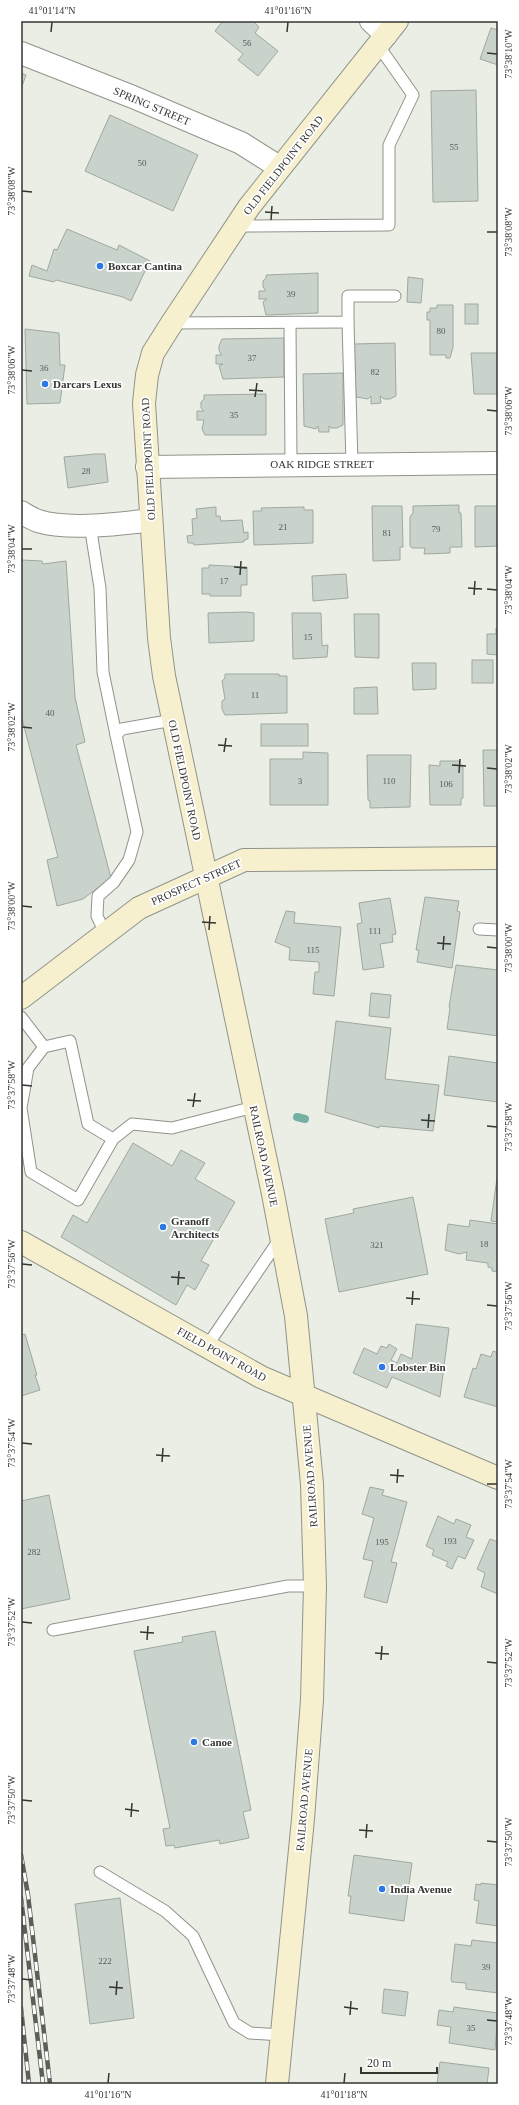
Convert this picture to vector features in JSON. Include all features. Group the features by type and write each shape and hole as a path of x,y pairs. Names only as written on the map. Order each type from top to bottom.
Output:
{"main road":[{"name":"OLD FIELDPOINT ROAD","path":"205,877 164,676 159,638 144,403 147,375 153,353 237,226 279,167 383,30"},
{"name":"PROSPECT STREET","path":"24,990 139,908 244,860 498,858"},
{"name":"RAILROAD AVENUE","path":"205,877 281,1237 296,1316 312,1484 315,1586 312,1700 303,1819 277,2084"},
{"name":"FIELD POINT ROAD","path":"21,1242 261,1377 498,1478"}],"street":[{"name":"SPRING STREET","path":"21,53 241,143 279,167"},
{"name":"OAK RIDGE STREET","path":"147,467 291,464 498,463"},
{"path":"21,512 38,521 90,525 114,525 151,520"}],"lane":[{"path":"237,226 389,225 389,145 413,95 383,30"},
{"path":"352,464 348,296 395,296"},
{"path":"172,323 348,322"},
{"path":"290,323 291,464"},
{"path":"90,525 100,588 103,672 137,832 129,860 114,882 98,896 97,916 105,933"},
{"path":"116,735 122,729 173,720"},
{"path":"479,929 498,930"},
{"path":"21,1017 44,1047"},
{"path":"113,1139 88,1124 70,1041 44,1047 28,1068 21,1108 31,1172 78,1200 113,1139 132,1124 172,1128 254,1107"},
{"path":"207,1346 281,1237"},
{"path":"53,1630 288,1586 315,1586"},
{"path":"100,1872 165,1911 193,1936 234,2023 250,2033 282,2035"}],"building":[{"path":"223,21 253,21 259,27 255,33 278,51 258,76 238,60 243,54 215,31"},
{"path":"491,28 498,30 498,65 480,59"},
{"path":"21,73 26,75 21,89"},
{"path":"476,90 478,201 433,202 431,91"},
{"path":"110,115 198,155 173,211 85,171"},
{"name":"Boxcar Cantina","path":"67,229 117,250 119,245 153,264 149,271 146,269 131,301 123,297 56,280 54,282 29,276 32,265 47,271 54,249 57,250"},
{"path":"318,273 318,313 266,315 263,302 267,299 259,299 259,291 266,291 263,287 263,281 266,278 266,275"},
{"path":"408,277 423,279 421,303 407,302"},
{"path":"465,304 478,304 478,324 465,324"},
{"path":"437,305 453,305 453,347 450,358 446,358 446,355 430,355 430,320 427,320 427,312 430,312 430,308 437,308"},
{"name":"Darcars Lexus","path":"25,329 59,333 60,365 65,365 60,403 27,404"},
{"path":"284,338 284,377 223,379 219,366 223,364 216,364 216,355 222,355 219,351 219,346 222,339"},
{"path":"395,343 396,396 390,399 384,399 380,396 381,403 371,404 371,396 368,399 356,397 354,344"},
{"path":"471,353 498,353 498,394 474,394"},
{"path":"343,373 343,425 337,428 331,428 329,426 329,432 319,432 318,426 316,429 304,426 303,374"},
{"path":"266,394 266,435 205,435 202,429 204,420 197,420 197,411 204,411 201,408 201,402 204,399 204,395"},
{"path":"105,454 108,482 68,488 64,457"},
{"path":"459,505 459,513 461,513 462,547 450,547 450,553 424,554 425,548 412,548 410,546 410,517 413,513 413,506"},
{"path":"372,506 402,506 403,547 400,547 400,560 373,561"},
{"path":"475,506 498,506 498,546 475,547"},
{"path":"216,507 216,516 220,516 221,521 242,520 244,533 248,532 248,539 244,540 244,542 194,545 193,543 188,543 187,536 193,535 192,519 197,518 196,509"},
{"path":"304,507 304,510 313,510 313,543 254,545 253,511 262,511 261,508"},
{"path":"21,560 42,561 43,564 66,561 75,697 85,742 76,745 111,878 83,899 57,906 47,860 58,857 21,715"},
{"path":"209,565 247,567 247,585 241,585 241,596 210,596 210,594 202,594 202,568 209,568"},
{"path":"346,574 348,598 313,601 312,576"},
{"path":"208,613 254,613 254,641 209,643"},
{"path":"292,613 321,613 322,646 328,645 327,657 293,659"},
{"path":"354,614 379,614 379,658 355,657"},
{"path":"496,628 498,628 498,655 487,654 487,634 496,634"},
{"path":"472,660 493,660 493,683 472,683"},
{"path":"412,663 436,663 436,689 413,690"},
{"path":"225,674 279,674 279,676 287,676 287,713 225,715 222,709 222,701 225,699 222,681 225,678"},
{"path":"377,687 378,714 354,714 354,688"},
{"path":"261,724 308,724 308,746 261,746"},
{"path":"483,750 498,750 498,806 484,806"},
{"path":"303,752 328,753 328,805 270,805 270,759 303,759"},
{"path":"367,755 411,755 410,807 370,808 370,801 368,800"},
{"path":"440,761 460,761 460,765 463,765 463,798 461,799 461,805 430,805 429,765 440,766"},
{"path":"425,897 459,901 457,911 460,912 452,968 417,962 419,950 416,950"},
{"path":"390,898 396,934 392,935 393,942 380,944 384,967 363,970 357,924 362,923 359,903"},
{"path":"286,911 295,912 294,923 341,927 334,996 313,994 315,972 319,972 319,962 289,960 290,948 275,942"},
{"path":"456,965 498,970 498,1036 447,1029"},
{"path":"371,993 391,995 389,1018 369,1016"},
{"path":"336,1021 391,1028 385,1079 439,1085 433,1131 379,1126 379,1128 325,1112"},
{"path":"449,1056 498,1063 498,1102 444,1095"},
{"path":"133,1143 172,1166 181,1150 205,1163 195,1179 235,1202 201,1261 209,1265 195,1290 187,1285 176,1305 61,1237 73,1215 87,1223"},
{"path":"498,1171 498,1222 491,1221"},
{"path":"413,1197 428,1274 339,1292 325,1219 354,1213 353,1209"},
{"path":"470,1220 498,1224 498,1272 492,1271 492,1268 488,1267 488,1263 466,1260 467,1252 459,1254 445,1250 448,1224 469,1227"},
{"path":"416,1324 449,1328 440,1397 392,1377 387,1388 353,1373 364,1348 377,1354 381,1346 387,1348 389,1344 397,1349 391,1360 397,1363 401,1354 412,1359"},
{"path":"25,1334 40,1390 21,1396 21,1335"},
{"path":"493,1351 498,1353 498,1407 464,1397 473,1368 476,1369 481,1354 491,1357"},
{"path":"370,1487 384,1490 382,1495 407,1502 391,1562 397,1563 387,1603 364,1597 373,1561 363,1559 374,1518 362,1514"},
{"path":"49,1495 70,1599 21,1609 21,1501"},
{"path":"438,1516 454,1524 456,1519 471,1525 466,1537 474,1540 465,1559 458,1556 452,1569 446,1566 448,1562 432,1555 434,1550 426,1546"},
{"path":"490,1539 498,1542 498,1594 481,1587 485,1573 477,1569"},
{"path":"215,1631 251,1810 243,1812 249,1838 220,1844 219,1840 175,1848 174,1845 166,1846 163,1829 170,1828 134,1651 183,1642 182,1637"},
{"path":"354,1855 412,1863 404,1921 349,1913 351,1896 348,1896"},
{"path":"481,1883 498,1885 498,1926 476,1923 479,1901 474,1900 476,1884 481,1885"},
{"path":"120,1898 134,2018 90,2024 75,1904"},
{"path":"472,1940 498,1943 498,1993 466,1989 466,1983 452,1982 451,1979 455,1944 471,1946"},
{"path":"384,1989 408,1992 405,2016 382,2013"},
{"path":"454,2007 498,2013 495,2050 449,2043 451,2027 437,2025 439,2010 453,2012"},
{"path":"440,2062 489,2068 487,2084 437,2084"}],"waterway":[{"path":"297,1117 305,1119"}],"railway":[{"path":"21,1855 28,1895 50,2084"},
{"path":"21,1898 43,2084"},
{"path":"21,2008 29,2084"}],"place":[{"name":"Boxcar Cantina","path":"100,266"},
{"name":"Darcars Lexus","path":"45,384"},
{"name":"Granoff Architects","path":"163,1227"},
{"name":"Lobster Bin","path":"382,1367"},
{"name":"Canoe","path":"194,1742"},
{"name":"India Avenue","path":"382,1889"}]}
